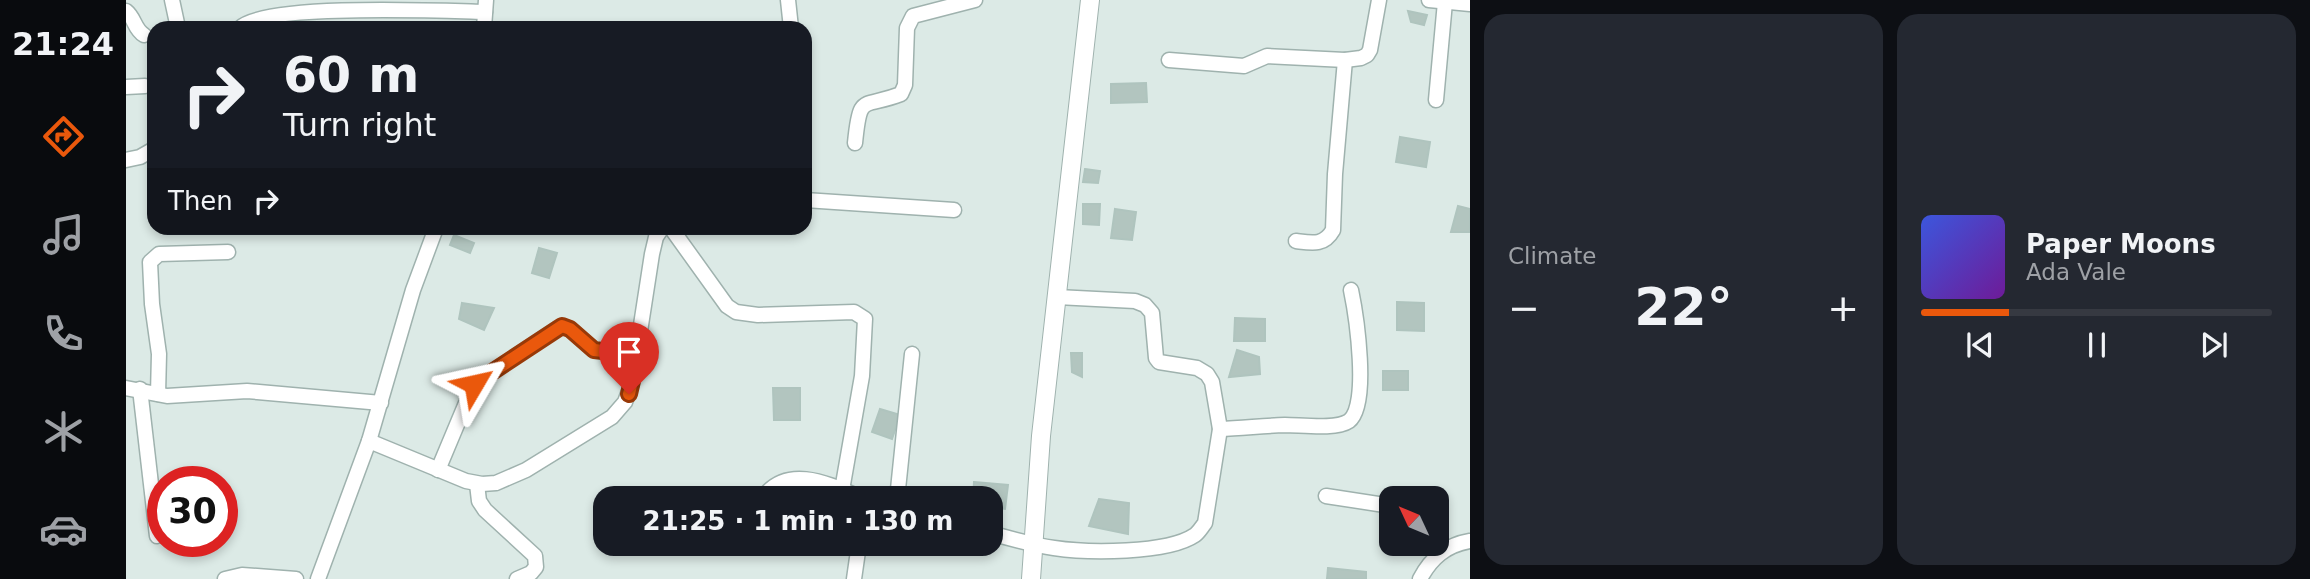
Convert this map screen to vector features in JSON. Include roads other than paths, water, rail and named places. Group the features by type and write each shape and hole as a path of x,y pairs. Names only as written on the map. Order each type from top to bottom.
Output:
{"street":[{"path":"172,0 176,21"},
{"path":"788,0 790,21"},
{"path":"855,143 858,116 862,107 870,101 901,93 905,85 907,28 910,20 917,14 975,0"},
{"path":"1031,579 1041,436 1090,0"},
{"path":"1168,60 1244,66 1267,56 1345,60 1361,58 1370,50 1379,0"},
{"path":"1429,0 1470,4"},
{"path":"1436,100 1445,2"},
{"path":"250,21 329,12 486,6"},
{"path":"126,11 137,30 144,36"},
{"path":"1296,241 1322,243 1334,230 1335,174 1345,60"},
{"path":"126,87 145,86"},
{"path":"126,160 147,153"},
{"path":"812,200 954,210"},
{"path":"318,579 382,403 414,290 434,235"},
{"path":"369,440 438,470 477,484 489,484 515,476 612,417 620,410 629,394 657,235"},
{"path":"676,235 727,306 736,312 758,315 854,312 865,319 862,376 843,486"},
{"path":"158,394 159,354 150,262 159,254 228,252"},
{"path":"1220,429 1286,425 1325,426 1346,423 1354,415 1359,402 1359,343 1351,290"},
{"path":"1003,536 1079,551 1147,549 1179,542 1198,533 1205,523 1220,429 1212,382 1207,374 1197,368 1159,362 1156,358 1152,313 1145,305 1135,301 1057,298"},
{"path":"438,470 474,384 558,328 562,326 570,329 594,350 638,355"},
{"path":"898,486 912,354"},
{"path":"147,474 133,388 174,396 247,391 382,403"},
{"path":"772,486 781,480 793,478 826,486"},
{"path":"477,484 479,501 485,510 536,556 536,567 531,573 517,579"},
{"path":"1326,496 1379,504"},
{"path":"1449,547 1470,541"},
{"path":"854,579 857,556"},
{"path":"1419,579 1438,556"},
{"path":"225,579 242,575 296,579"}]}
